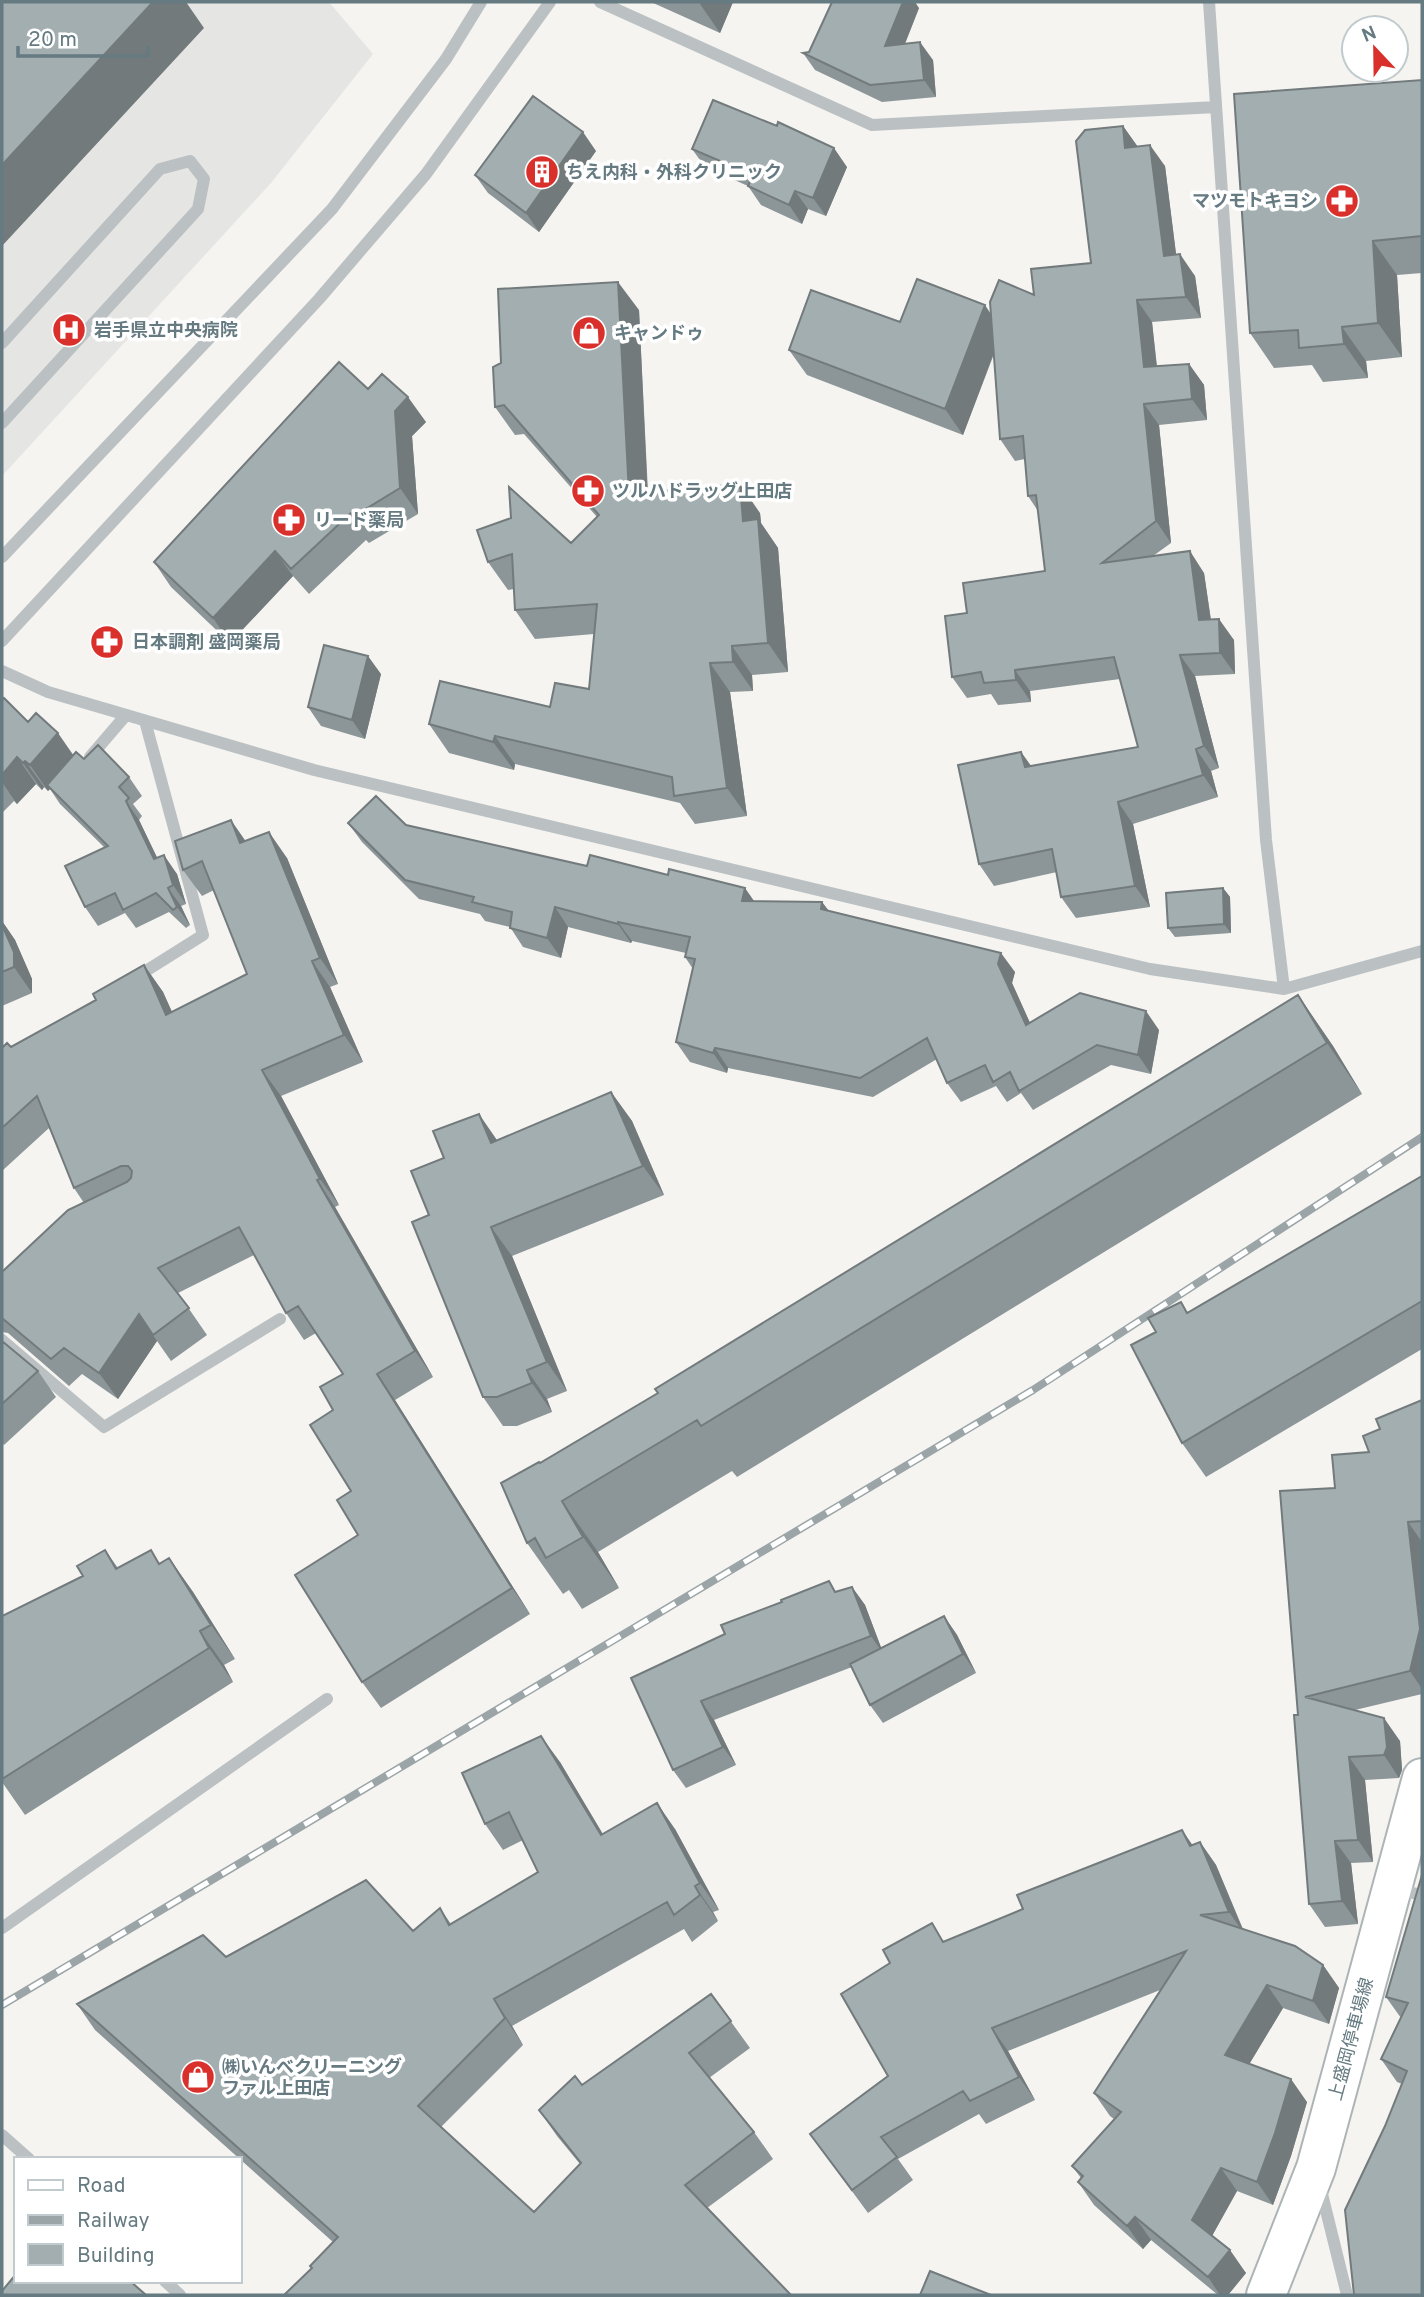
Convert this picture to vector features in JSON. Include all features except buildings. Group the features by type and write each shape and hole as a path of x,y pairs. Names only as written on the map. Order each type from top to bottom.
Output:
{"main road":[{"name":"上盛岡停車場線","path":"1266,2295 1316,2168 1406,1891 1422,1778"}],"street":[{"path":"2,557 332,209 446,59 481,2"},
{"path":"2,641 319,299 426,174 550,2"},
{"path":"600,2 872,125 1216,107"},
{"path":"1209,2 1266,840 1284,989"},
{"path":"2,343 160,169 190,161 204,179 198,209 2,423"},
{"path":"2,671 48,692 314,770 1137,966 1284,989 1422,951"},
{"path":"81,768 127,715"},
{"path":"120,987 203,935 145,721"},
{"path":"2,1340 104,1427 280,1319"},
{"path":"2,1928 327,1699"},
{"path":"2,2135 27,2157"},
{"path":"1316,2168 1347,2295"},
{"path":"167,2283 180,2295"}],"shaded area":[{"name":"岩手県立中央病院","path":"2,2 329,2 373,54 271,183 2,476"}],"railway":[{"path":"2,2005 1033,1390 1422,1137"}],"place":[{"name":"ちえ内科・外科クリニック","path":"542,172"},
{"name":"マツモトキヨシ","path":"1342,201"},
{"name":"岩手県立中央病院","path":"69,330"},
{"name":"キャンドゥ","path":"589,333"},
{"name":"ツルハドラッグ上田店","path":"588,491"},
{"name":"リード薬局","path":"289,520"},
{"name":"日本調剤 盛岡薬局","path":"107,642"},
{"name":"㈱いんべクリーニング ファル上田店","path":"198,2077"}]}
